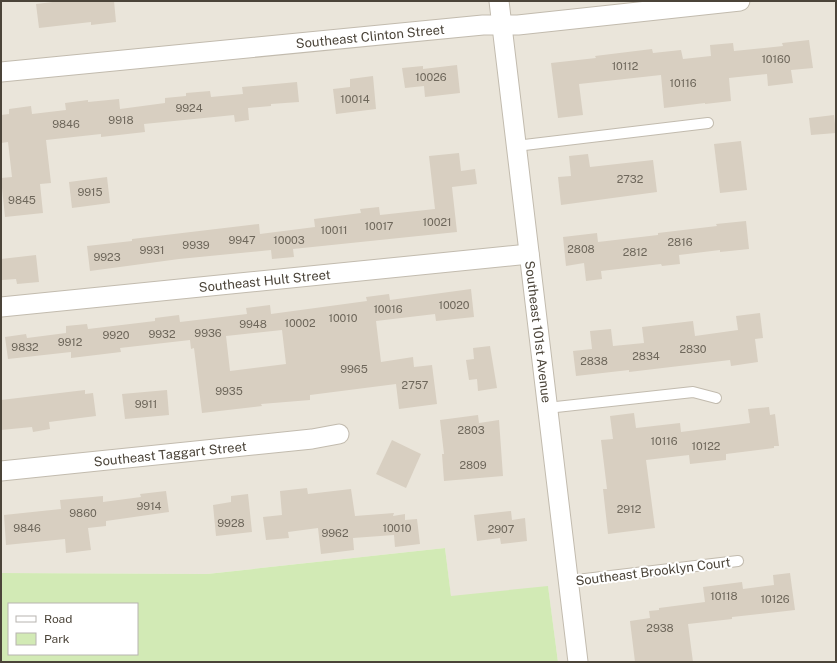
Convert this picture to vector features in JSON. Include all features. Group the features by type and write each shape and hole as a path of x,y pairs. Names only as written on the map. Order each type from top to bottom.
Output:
{"street":[{"name":"Southeast 101st Avenue","path":"499,1 578,662"},
{"name":"Southeast Clinton Street","path":"1,72 483,25 518,25 740,1"},
{"name":"Southeast Hult Street","path":"1,307 529,254"},
{"name":"Southeast Taggart Street","path":"1,471 312,439 339,434"}],"lane":[{"path":"516,146 708,123"},
{"path":"548,408 693,392 716,398"},
{"name":"Southeast Brooklyn Court","path":"568,581 738,561"}],"shaded area":[{"path":"1,1 836,1 836,662 558,662 548,587 451,597 445,548 207,574 1,573"}],"green space":[{"path":"445,548 451,596 548,586 558,662 1,662 1,573 207,574"}],"building":[{"path":"61,1 114,1 116,22 91,25 91,22 39,28 36,4"},
{"path":"809,40 813,68 791,70 793,83 768,86 767,74 729,78 731,101 664,108 661,75 579,84 583,115 558,118 551,63 596,58 595,56 652,49 653,53 681,50 683,59 711,56 710,45 733,43 734,51 783,46 782,43"},
{"path":"457,65 460,93 425,97 424,86 405,88 402,68 423,66 423,69"},
{"path":"373,76 376,109 336,114 333,89 350,87 350,79"},
{"path":"297,82 299,102 271,104 271,106 248,108 249,120 235,122 234,115 144,124 145,132 101,137 101,134 46,140 51,183 40,184 43,213 5,217 1,178 12,177 8,142 1,143 1,115 9,114 9,109 31,106 32,114 66,110 65,103 88,100 88,102 119,99 120,109 165,103 165,98 186,96 186,93 210,91 211,97 243,94 242,87"},
{"path":"834,115 836,133 811,135 809,118"},
{"path":"741,141 747,190 720,193 714,144"},
{"path":"459,153 461,171 475,169 477,184 452,187 457,232 293,249 294,257 272,259 271,250 179,259 90,271 87,246 132,241 132,239 259,224 260,234 315,227 314,219 361,213 360,209 379,207 380,215 435,209 429,156"},
{"path":"588,154 590,167 653,160 657,192 561,205 558,177 571,176 569,156"},
{"path":"107,177 110,203 72,208 69,182"},
{"path":"746,221 749,249 720,252 720,250 679,255 680,264 662,266 661,264 601,271 602,279 586,281 584,263 566,266 563,237 597,233 598,242 658,235 658,233"},
{"path":"36,255 39,282 17,284 16,279 2,280 1,259"},
{"path":"471,289 474,317 436,321 435,314 376,321 381,362 413,357 414,367 432,365 437,404 399,409 396,384 310,395 310,400 261,404 262,406 202,413 194,348 191,349 190,340 120,348 121,352 71,358 71,352 8,359 5,337 26,334 27,338 66,333 66,326 87,324 88,329 155,321 155,318 179,315 180,322 247,314 246,308 270,305 271,314 367,301 366,297 389,294 390,300","holes":["282,330 286,364 230,371 226,336"]},
{"path":"760,313 763,338 755,339 758,362 731,366 730,360 629,372 629,370 576,376 573,351 592,349 590,331 611,329 613,346 644,343 642,327 693,321 695,336 738,330 736,316"},
{"path":"490,346 497,388 478,391 477,379 469,380 466,360 474,359 473,348"},
{"path":"85,390 85,394 93,393 96,416 49,422 50,429 33,432 32,427 1,430 1,400"},
{"path":"167,390 169,415 125,419 122,394"},
{"path":"769,407 770,415 775,414 779,446 774,446 774,448 726,454 726,460 690,464 689,455 646,460 655,528 608,534 603,489 607,489 601,440 613,439 610,416 634,413 636,428 680,423 681,432 750,423 748,409"},
{"path":"478,415 479,423 499,420 503,476 444,481 442,454 444,454 440,420"},
{"path":"392,440 421,454 406,488 376,474"},
{"path":"307,488 308,494 351,489 355,516 394,513 393,516 405,514 405,520 417,519 420,544 395,547 394,535 353,538 354,550 321,554 318,528 288,532 289,538 266,540 263,517 282,515 280,491"},
{"path":"166,491 169,512 106,521 106,526 88,528 91,550 66,553 65,539 6,545 4,515 61,509 60,500 103,496 103,502 141,497 140,494"},
{"path":"248,494 252,532 216,536 213,505 231,502 231,496"},
{"path":"511,511 512,520 525,518 527,541 501,544 500,538 477,541 474,515"},
{"path":"790,573 795,610 732,617 732,619 688,624 693,662 635,662 630,621 650,618 649,611 659,610 659,608 705,602 703,587 742,582 743,589 774,585 773,575"}]}
